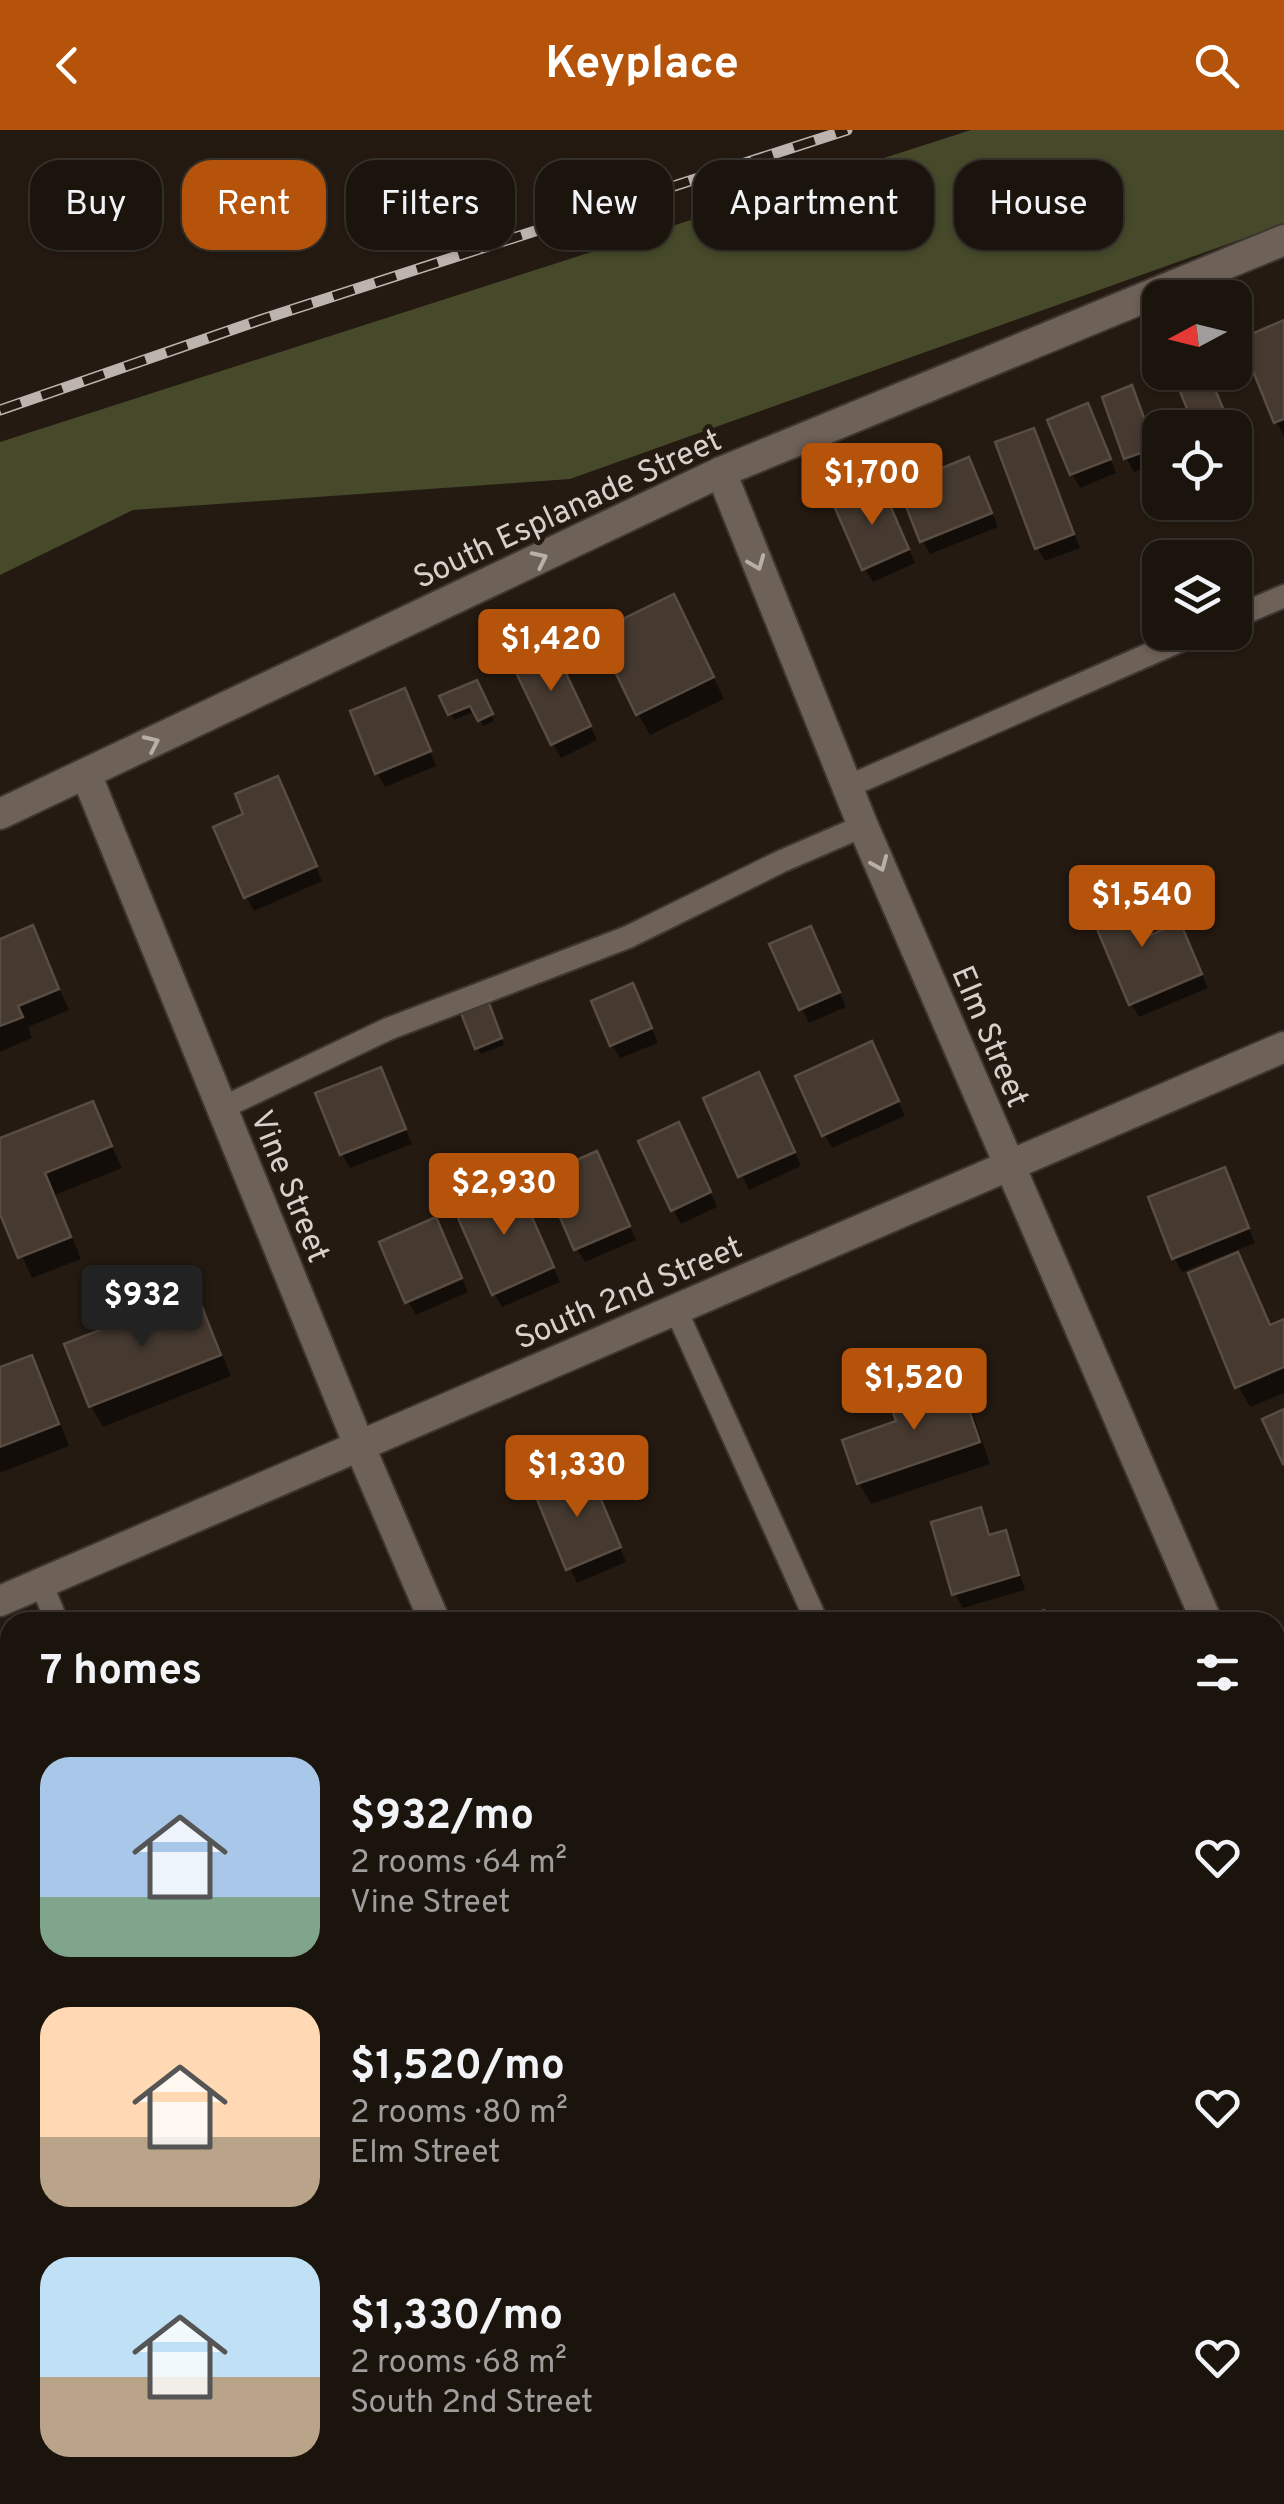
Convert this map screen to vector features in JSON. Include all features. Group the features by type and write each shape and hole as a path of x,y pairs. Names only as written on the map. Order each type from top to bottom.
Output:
{"street":[{"name":"South Esplanade Street","path":"0,814 721,472 1284,240"},
{"name":"Elm Street","path":"721,472 847,788 1204,1612"},
{"name":"Vine Street","path":"86,774 359,1445 432,1612"},
{"name":"South 2nd Street","path":"0,1601 1284,1047"}],"lane":[{"path":"1252,610 1284,596"},
{"path":"847,788 1159,650"},
{"path":"222,1108 388,1029 628,937 782,861 864,826"},
{"path":"676,1310 812,1612"},
{"path":"40,1583 53,1612"}],"green space":[{"path":"971,130 1284,130 1284,224 570,479 133,510 0,575 0,442 598,250 673,250 673,226 693,219 693,250 934,250 934,160 878,160"}],"building":[{"path":"1284,320 1284,419 1274,423 1252,369 1252,334"},
{"path":"1132,385 1142,412 1142,453 1124,459 1102,397"},
{"path":"1179,390 1215,390 1224,410 1188,410"},
{"path":"1088,403 1111,459 1070,475 1047,420"},
{"path":"1034,428 1074,534 1035,549 995,442"},
{"path":"969,457 992,513 920,542 898,486"},
{"path":"882,487 909,549 862,570 835,508"},
{"path":"674,594 714,677 636,715 596,632"},
{"path":"551,642 591,726 551,745 511,662"},
{"path":"477,680 493,714 478,721 470,706 448,715 439,696"},
{"path":"405,688 431,751 375,774 350,711"},
{"path":"278,776 317,866 244,898 213,827 243,814 235,794"},
{"path":"1121,888 1142,939 1180,922 1202,974 1129,1005 1086,903"},
{"path":"33,925 59,989 18,1006 23,1017 0,1026 0,939"},
{"path":"811,926 840,992 799,1010 769,944"},
{"path":"633,983 652,1028 610,1046 591,1001"},
{"path":"489,1003 502,1038 475,1049 461,1013"},
{"path":"872,1041 899,1101 822,1136 795,1076"},
{"path":"381,1067 406,1129 340,1155 315,1093"},
{"path":"759,1072 795,1152 738,1177 703,1098"},
{"path":"93,1101 112,1146 45,1173 71,1237 18,1258 0,1214 0,1138"},
{"path":"679,1122 711,1192 671,1211 638,1141"},
{"path":"597,1151 630,1226 574,1250 542,1175"},
{"path":"1225,1167 1249,1228 1172,1259 1148,1197"},
{"path":"516,1181 554,1267 492,1295 454,1209"},
{"path":"436,1217 462,1278 405,1303 379,1242"},
{"path":"1238,1252 1270,1325 1284,1319 1284,1367 1235,1388 1188,1273"},
{"path":"196,1292 221,1355 89,1407 64,1344"},
{"path":"32,1355 59,1424 0,1447 0,1367"},
{"path":"958,1378 980,1442 857,1484 842,1440 896,1421 889,1401"},
{"path":"1284,1409 1284,1463 1283,1464 1262,1419"},
{"path":"588,1469 621,1547 566,1570 534,1492"},
{"path":"981,1507 989,1535 1006,1530 1019,1575 952,1595 931,1522"}],"railway":[{"path":"0,410 260,320 847,130"}]}
